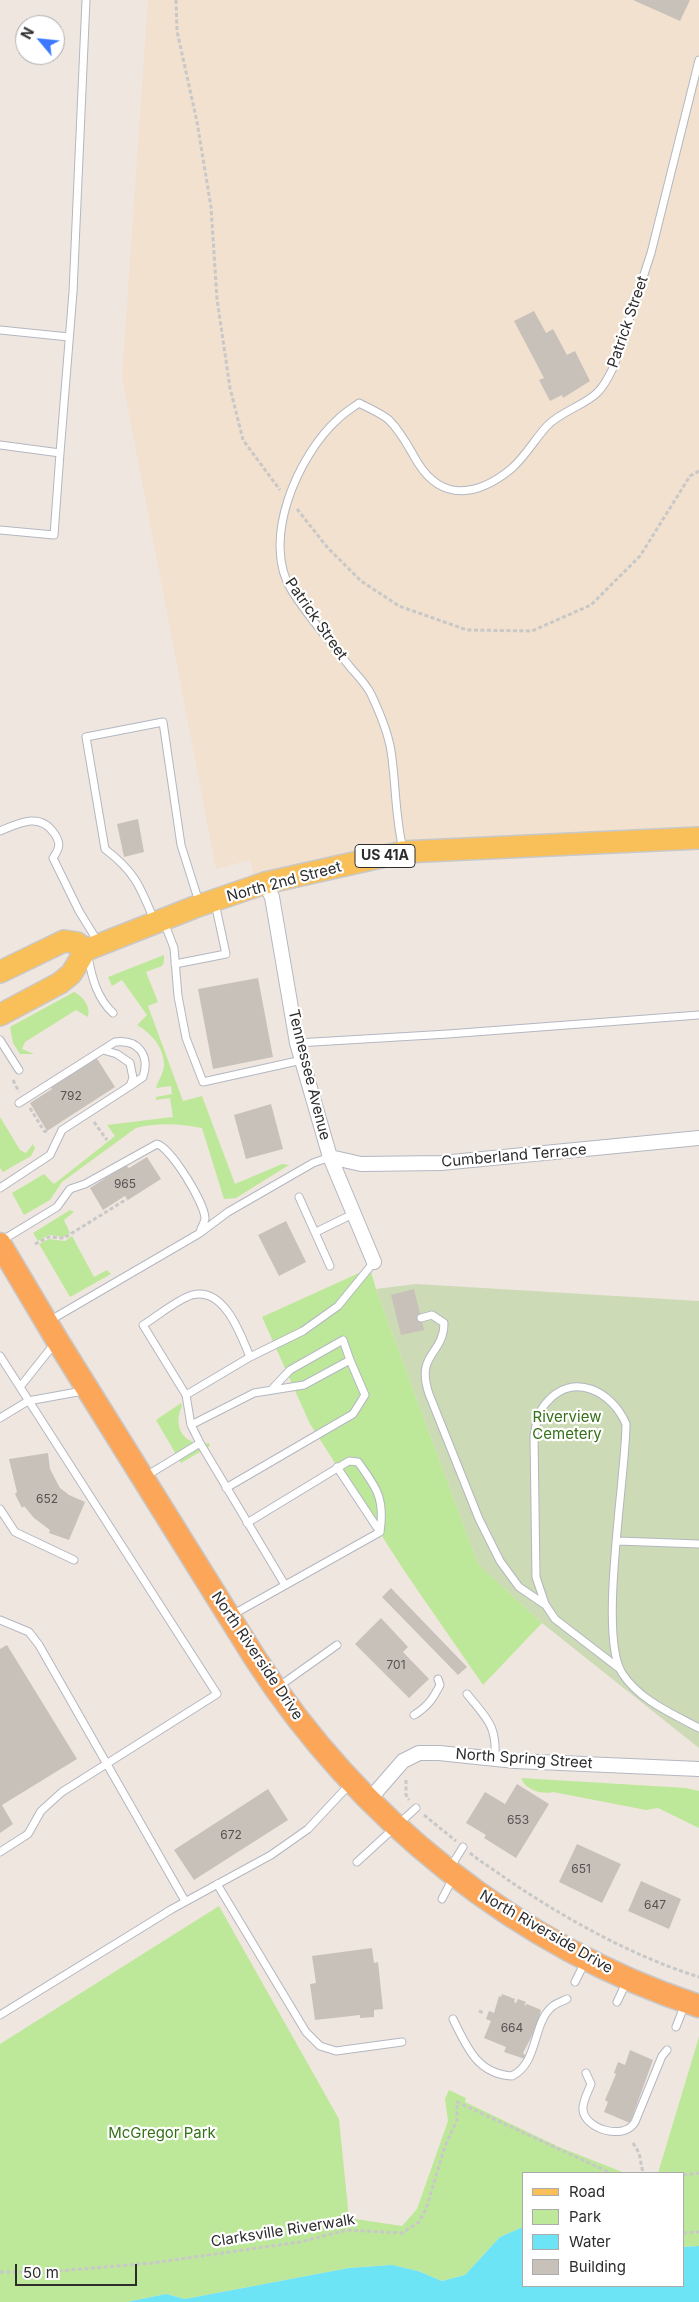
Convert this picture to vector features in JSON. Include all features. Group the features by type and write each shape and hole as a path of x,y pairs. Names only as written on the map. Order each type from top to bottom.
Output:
{"highway":[{"name":"North Riverside Drive","path":"0,1243 52,1331 229,1616 276,1689 331,1761 369,1800 451,1873 514,1917 587,1958 628,1978 692,2004"}],"main road":[{"name":"North 2nd Street","path":"93,947 265,883 403,852 699,838"},
{"path":"0,972 64,942 93,947 71,974 60,983 0,1015"}],"street":[{"name":"Tennessee Avenue","path":"265,883 272,896 302,1060 330,1156 374,1262"},
{"name":"Cumberland Terrace","path":"330,1156 361,1164 441,1163 699,1138"},
{"name":"North Spring Street","path":"369,1800 402,1761 419,1753 439,1752 495,1759 699,1769"}],"lane":[{"path":"0,530 54,535 69,337 86,0"},
{"name":"Patrick Street","path":"403,852 398,830 391,750 370,692 304,608 285,578 279,544 282,522 298,473 321,438 337,420 359,403 388,418 407,441 419,465 436,485 462,493 489,486 512,468 532,448 548,425 597,393 606,382 614,366 651,253 699,60"},
{"path":"0,330 69,337"},
{"path":"0,445 60,453"},
{"path":"175,964 226,954 207,903 181,845 163,722 86,737 105,849 122,862 138,881 174,948 175,964 186,1038 203,1082 302,1060"},
{"path":"0,831 32,820 43,821 50,827 59,841 59,848 53,858 79,911 93,947 93,982 106,1006 113,1012"},
{"path":"298,1043 468,1033 699,1015"},
{"path":"0,1040 19,1070"},
{"path":"0,1188 50,1155 62,1130 143,1077 146,1069 144,1053 136,1044 122,1041 103,1050 21,1102"},
{"path":"103,1050 117,1054 130,1063 133,1078 130,1086"},
{"path":"0,1243 57,1207 70,1189 85,1184 157,1144 164,1146 171,1153 198,1199 205,1219 200,1233"},
{"path":"20,1387 52,1331 218,1220 313,1163 330,1156"},
{"path":"299,1197 330,1266"},
{"path":"316,1232 354,1214"},
{"path":"186,1395 250,1357 303,1331 338,1306 374,1262"},
{"path":"250,1357 237,1326 221,1303 206,1294 192,1295 143,1325 186,1395 191,1426 200,1443 285,1585"},
{"path":"421,1318 432,1315 444,1323 444,1332 424,1367 424,1379 479,1519 500,1561 520,1587 545,1604"},
{"path":"226,1488 353,1414 365,1395 343,1340 290,1370 272,1388"},
{"path":"0,1356 217,1694 62,1792 41,1811 28,1834 0,1852"},
{"path":"191,1426 254,1393 272,1388 304,1384 350,1360"},
{"path":"620,1669 555,1619 545,1604 536,1577 534,1436 537,1419 545,1404 557,1394 568,1389 590,1388 602,1392 621,1412 626,1424 618,1541 613,1640 614,1658 637,1691 663,1709 699,1728"},
{"path":"0,1418 28,1401 89,1390"},
{"path":"143,1478 200,1443"},
{"path":"247,1523 349,1461 358,1462 380,1496 383,1512 380,1532"},
{"path":"338,1467 380,1532"},
{"path":"0,1509 15,1532 74,1560"},
{"path":"229,1616 380,1532"},
{"path":"618,1541 699,1544"},
{"path":"0,1620 30,1632 185,1902"},
{"path":"276,1689 337,1645"},
{"path":"414,1715 425,1708 434,1698 440,1685 438,1679"},
{"path":"467,1694 492,1726 496,1740 495,1759"},
{"path":"0,2015 185,1902 271,1855 308,1829 352,1782"},
{"path":"358,1862 416,1808"},
{"path":"442,1899 463,1847"},
{"path":"216,1884 306,2032 320,2046 336,2052 402,2042"},
{"path":"575,1982 587,1958"},
{"path":"617,2002 628,1978"},
{"path":"453,2020 478,2063 494,2073 512,2076 524,2068 546,2014 553,2006 567,1999"},
{"path":"676,2027 692,2004"},
{"path":"586,2073 591,2084 582,2107 587,2120 616,2133 624,2132 631,2128 635,2122 662,2056 667,2050"}],"path":[{"path":"10,1075 21,1102 44,1131 47,1132 55,1128"},
{"path":"35,1244 49,1237 64,1238 127,1199"},
{"path":"410,1773 405,1788 406,1795 416,1808 463,1847 527,1892 586,1927 620,1944 699,1977"},
{"path":"479,2011 484,2013"},
{"name":"Clarksville Riverwalk","path":"0,2272 46,2272 152,2263 300,2242 347,2230 402,2233 420,2222 426,2209 445,2146 457,2120 457,2102 609,2172"},
{"path":"633,2142 639,2153 643,2172"},
{"path":"684,2175 699,2173"},
{"path":"684,2233 699,2232"}],"shaded area":[{"path":"148,0 699,0 699,840 437,851 258,892 250,860 216,869 122,377"}],"green space":[{"path":"164,955 162,966 146,972 158,1002 148,1006 183,1101 202,1096 235,1184 282,1164 289,1165 236,1198 224,1199 202,1128 169,1124 144,1126 136,1128 62,1182 50,1200 24,1215 12,1193 44,1174 54,1184 115,1136 107,1125 173,1117 170,1098 156,1100 156,1097 172,1094 171,1086 156,1088 163,1072 162,1053 152,1037 137,1025 147,1015 122,980 112,986 108,977"},
{"path":"74,992 86,1002 89,1013 88,1017 76,1010 25,1042 22,1049 34,1054 20,1054 13,1043 10,1027"},
{"path":"0,1117 20,1150 26,1153 33,1144 35,1148 31,1156 3,1172 0,1168"},
{"path":"70,1210 74,1212 64,1220 70,1233 64,1237 49,1235 38,1241 33,1233"},
{"path":"72,1236 94,1277 107,1270 111,1274 70,1297 39,1244 49,1239 65,1241"},
{"path":"370,1268 376,1289 478,1564 542,1623 483,1685 405,1572 310,1424 262,1317"},
{"name":"Riverview Cemetery","path":"416,1284 699,1301 699,1748 542,1623 478,1564 376,1289"},
{"path":"181,1403 178,1421 182,1434 193,1442 209,1443 210,1446 181,1463 156,1420"},
{"path":"521,1778 686,1788 699,1791 699,1828 658,1808 646,1810 553,1792 535,1791 526,1786"},
{"name":"McGregor Park","path":"219,1906 339,2119 349,2218 402,2226 417,2209 448,2121 445,2099 449,2090 466,2098 465,2102 559,2147 622,2172 522,2172 522,2227 500,2237 465,2275 442,2281 418,2271 392,2265 349,2268 185,2299 166,2294 127,2302 0,2302 0,2044"},
{"path":"699,2037 699,2246 684,2247 684,2172 658,2172"}],"water":[{"path":"522,2227 522,2287 684,2287 684,2247 699,2246 699,2302 127,2302 166,2294 185,2299 349,2268 392,2265 418,2271 442,2281 465,2275 500,2237"}],"building":[{"path":"633,0 690,0 680,21"},
{"path":"534,311 546,333 553,329 567,355 575,351 590,381 563,398 562,395 550,401 539,380 544,378 514,321"},
{"path":"138,819 144,852 124,857 117,824"},
{"path":"258,978 273,1057 213,1069 198,989"},
{"path":"96,1057 115,1087 47,1131 30,1103 52,1089 50,1086"},
{"path":"271,1104 283,1149 246,1159 234,1115"},
{"path":"147,1157 161,1179 128,1200 125,1196 103,1210 90,1188 126,1165 129,1168"},
{"path":"286,1221 306,1262 279,1276 258,1235"},
{"path":"414,1289 424,1330 401,1335 391,1295"},
{"path":"48,1453 50,1469 60,1488 69,1495 85,1502 69,1540 49,1533 50,1530 34,1518 24,1506 22,1508 15,1494 17,1492 9,1459"},
{"path":"391,1588 467,1667 458,1675 382,1597"},
{"path":"381,1618 408,1647 403,1652 429,1679 409,1698 355,1644"},
{"path":"7,1645 77,1759 2,1805 13,1824 0,1833 0,1649"},
{"path":"517,1784 549,1804 516,1858 484,1838 486,1835 466,1823 485,1792 505,1804"},
{"path":"268,1789 288,1820 194,1880 174,1850"},
{"path":"577,1844 621,1864 602,1903 559,1882"},
{"path":"641,1881 681,1899 669,1929 628,1911"},
{"path":"372,1948 374,1963 378,1962 383,2009 374,2010 374,2017 360,2018 360,2015 315,2020 310,1984 316,1983 312,1956"},
{"path":"502,1994 515,1999 514,2002 516,2003 518,1999 526,2002 524,2006 527,2004 541,2010 537,2026 523,2053 526,2056 525,2059 504,2052 506,2047 484,2038 491,2021 486,2019 489,2011 494,2013 499,1996 501,1997"},
{"path":"630,2050 653,2060 630,2123 604,2112 608,2102 605,2100 616,2074 614,2073 618,2062 625,2065"}]}
